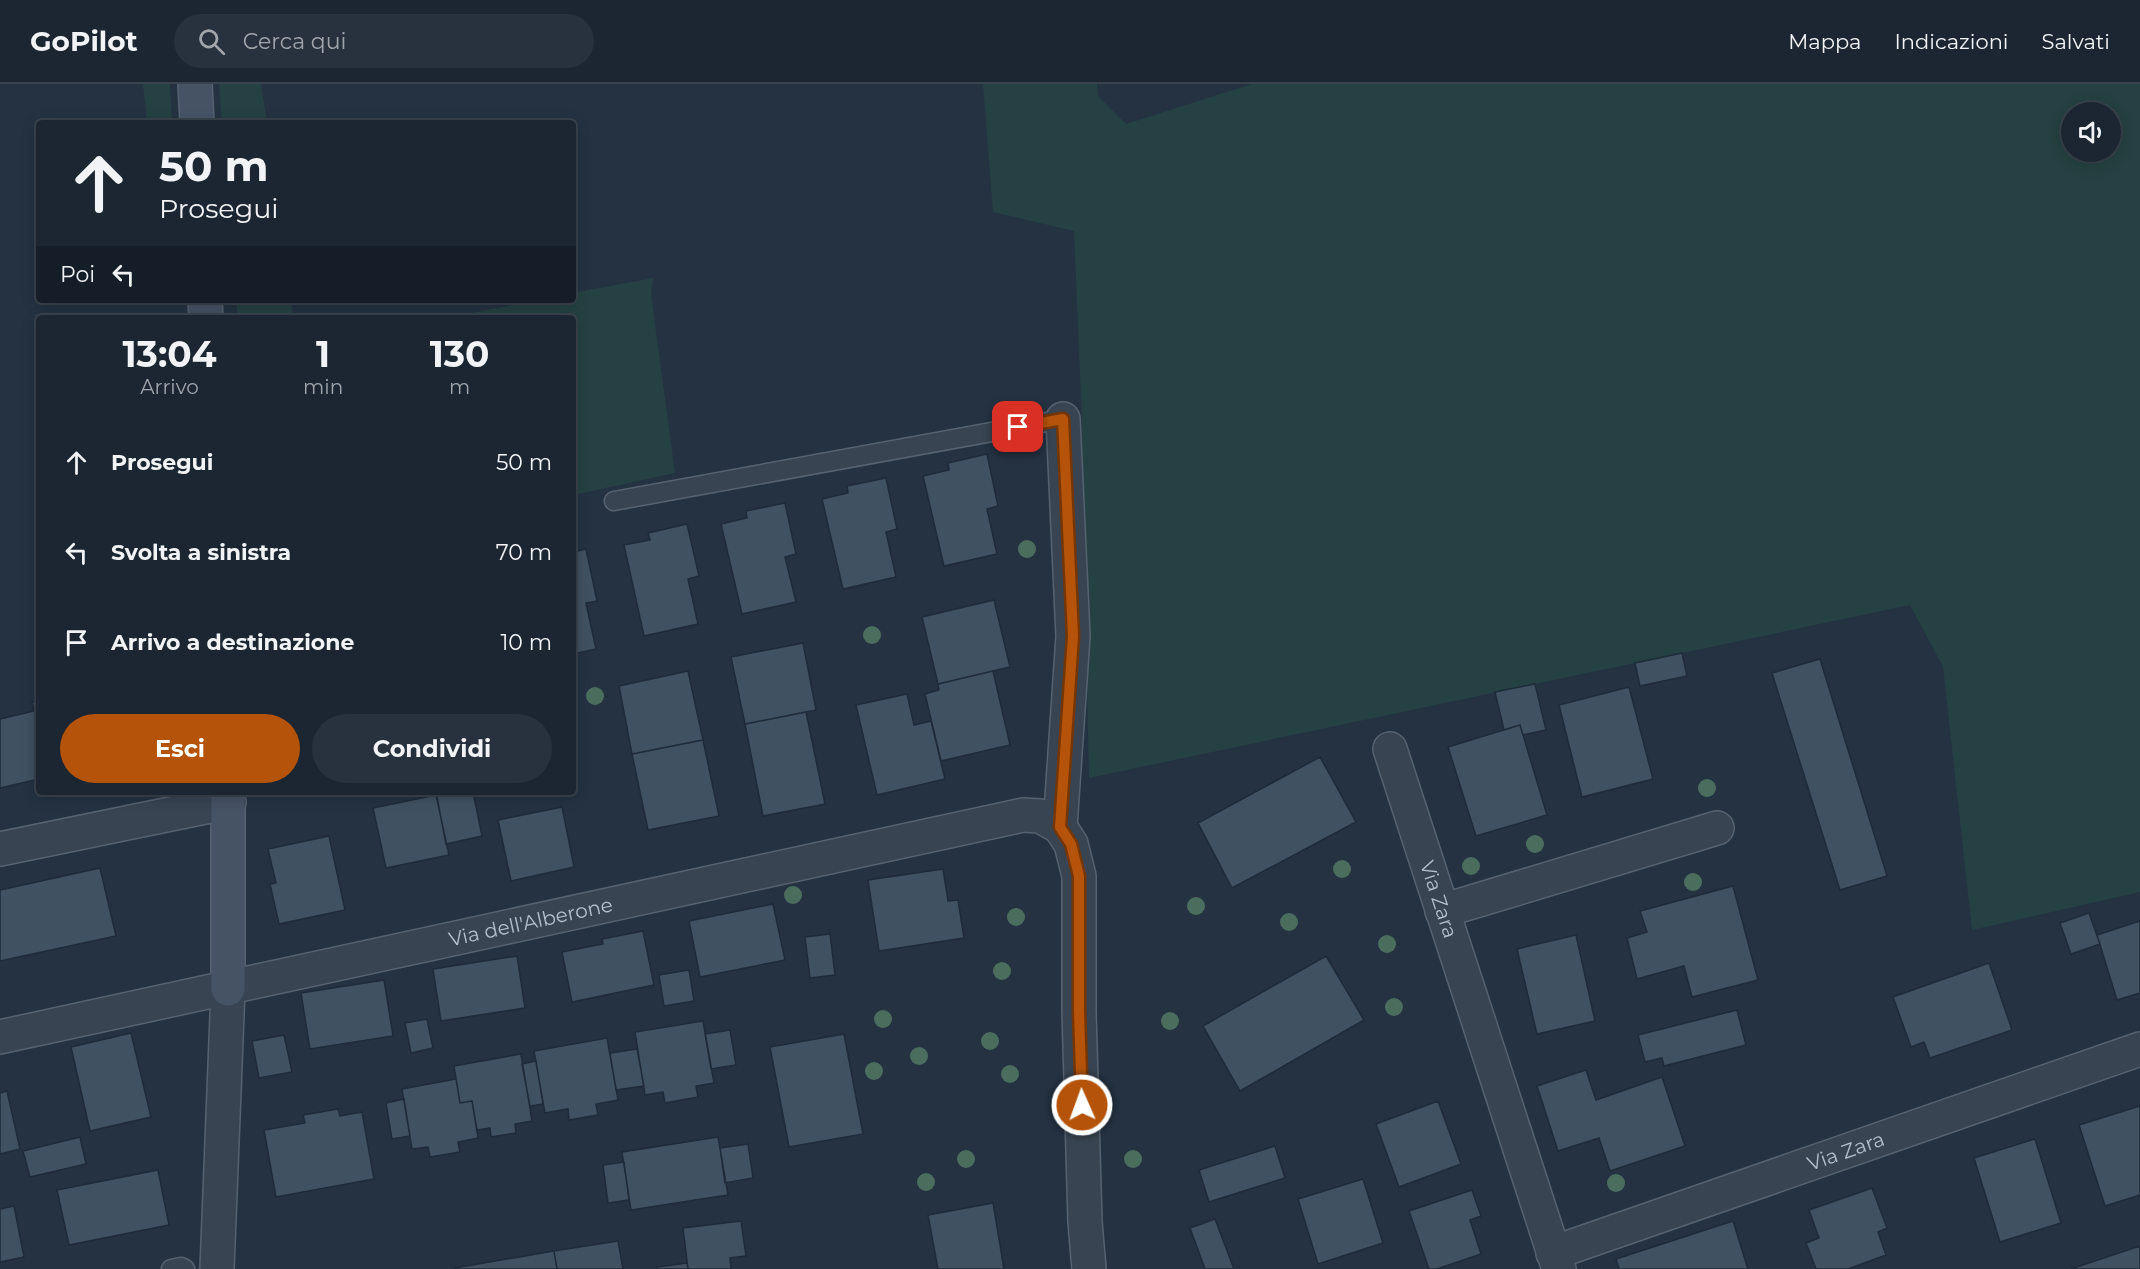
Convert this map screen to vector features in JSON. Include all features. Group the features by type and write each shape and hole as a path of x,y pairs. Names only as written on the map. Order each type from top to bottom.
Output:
{"street":[{"path":"195,84 197,120"},
{"path":"1063,419 1073,636 1060,827 1071,844 1079,876 1079,1011 1085,1222 1089,1269"},
{"name":"Via Zara","path":"1390,750 1556,1261 2140,1049"},
{"path":"0,849 228,797 228,989 217,1269"},
{"name":"Via dell'Alberone","path":"0,1036 228,989 1023,815 1040,816 1060,827"},
{"path":"1442,911 1717,828"}],"lane":[{"path":"614,501 1063,419"},
{"path":"171,1269 181,1267 185,1269"}],"green space":[{"path":"143,84 170,84 172,120 147,120"},
{"path":"219,84 261,84 267,120 222,120"},
{"path":"983,84 1097,84 1098,96 1126,124 1252,84 2140,84 2140,892 1972,930 1943,667 1910,605 1089,778 1081,399 1074,231 993,212"},
{"path":"653,278 651,294 675,473 576,494 576,315 462,315 524,303 576,303 576,292"},
{"path":"236,303 291,303 293,315 238,315"}],"building":[{"path":"987,454 998,506 987,509 997,554 944,566 923,476 949,470 948,463"},
{"path":"886,478 897,529 886,532 896,577 843,589 822,499 848,493 847,486"},
{"path":"785,503 796,554 785,557 796,602 742,614 721,524 747,518 746,511"},
{"path":"687,524 699,576 688,579 698,624 644,636 624,545 650,540 648,533"},
{"path":"586,549 597,601 586,603 596,649 576,653 576,551"},
{"path":"994,600 1010,667 938,684 922,617"},
{"path":"803,643 816,710 745,724 731,657"},
{"path":"1682,653 1687,676 1640,686 1635,663"},
{"path":"1820,659 1887,876 1840,890 1772,673"},
{"path":"688,671 703,740 632,754 619,686"},
{"path":"993,671 1010,745 941,761 925,694 939,690 938,684"},
{"path":"1535,684 1546,730 1523,735 1520,725 1504,730 1495,692"},
{"path":"1629,687 1653,779 1582,797 1559,705"},
{"path":"907,694 914,725 931,721 945,779 877,795 856,705"},
{"path":"36,701 36,780 0,788 0,719 34,711 32,702"},
{"path":"806,712 825,804 763,816 745,724"},
{"path":"1520,725 1547,815 1476,836 1448,747"},
{"path":"703,740 719,816 648,830 632,754"},
{"path":"1320,757 1356,822 1232,888 1198,823"},
{"path":"436,795 449,855 386,868 373,808"},
{"path":"437,795 474,795 482,836 446,844"},
{"path":"562,807 574,867 511,881 498,820"},
{"path":"329,836 345,910 279,924 270,884 276,883 268,849"},
{"path":"100,868 116,936 0,961 0,890"},
{"path":"943,869 948,901 958,900 964,938 879,951 868,880"},
{"path":"1733,886 1758,980 1692,997 1684,966 1637,979 1627,938 1647,932 1640,911"},
{"path":"773,904 785,960 700,977 689,921"},
{"path":"2089,913 2100,944 2071,954 2060,923"},
{"path":"2140,921 2140,993 2117,1000 2097,935"},
{"path":"643,931 654,985 572,1002 562,952 603,944 602,939"},
{"path":"830,934 835,975 810,978 805,937"},
{"path":"1576,935 1595,1021 1537,1034 1517,949"},
{"path":"517,956 525,1008 441,1021 433,969"},
{"path":"1326,956 1364,1020 1240,1091 1203,1026"},
{"path":"1989,963 2012,1030 1930,1058 1924,1042 1911,1047 1893,997"},
{"path":"689,970 694,1001 664,1006 659,975"},
{"path":"384,980 393,1036 310,1049 301,993"},
{"path":"1737,1010 1746,1045 1664,1066 1662,1058 1645,1062 1638,1035"},
{"path":"427,1019 433,1048 411,1053 405,1023"},
{"path":"703,1021 714,1083 696,1086 698,1097 665,1103 663,1092 645,1095 635,1032"},
{"path":"730,1030 736,1065 711,1069 705,1034"},
{"path":"131,1033 151,1117 90,1131 71,1047"},
{"path":"844,1034 863,1134 789,1147 770,1047"},
{"path":"284,1035 292,1072 259,1078 252,1041"},
{"path":"607,1038 618,1100 596,1104 598,1115 569,1120 568,1109 545,1113 534,1051"},
{"path":"637,1049 644,1086 616,1090 610,1053"},
{"path":"521,1054 532,1121 515,1124 516,1133 491,1137 490,1128 477,1130 472,1101 460,1103 454,1066"},
{"path":"536,1061 543,1104 530,1106 522,1064"},
{"path":"1586,1070 1596,1100 1662,1077 1685,1146 1610,1171 1599,1138 1558,1151 1537,1086"},
{"path":"456,1079 460,1103 472,1101 478,1138 458,1142 460,1152 430,1157 428,1147 412,1149 402,1089"},
{"path":"7,1091 20,1149 0,1154 0,1093"},
{"path":"404,1099 410,1136 392,1139 386,1103"},
{"path":"1438,1101 1461,1164 1399,1187 1376,1124"},
{"path":"2140,1106 2140,1195 2105,1206 2079,1125"},
{"path":"338,1109 340,1116 362,1112 374,1179 276,1197 264,1130 305,1123 303,1115"},
{"path":"80,1137 86,1164 30,1177 23,1151"},
{"path":"718,1137 728,1195 631,1210 622,1152"},
{"path":"2035,1139 2061,1223 2000,1242 1974,1158"},
{"path":"748,1144 753,1178 725,1183 720,1148"},
{"path":"1275,1146 1285,1178 1209,1202 1199,1170"},
{"path":"624,1162 629,1200 608,1203 603,1165"},
{"path":"158,1170 169,1225 69,1245 57,1190"},
{"path":"1363,1179 1383,1243 1318,1264 1298,1199"},
{"path":"1872,1188 1887,1228 1878,1232 1886,1255 1848,1269 1816,1269 1806,1243 1819,1238 1809,1210"},
{"path":"1472,1190 1481,1216 1470,1220 1481,1254 1437,1269 1429,1269 1409,1211"},
{"path":"993,1203 1004,1269 938,1269 928,1215"},
{"path":"14,1206 24,1257 0,1262 0,1209"},
{"path":"1215,1219 1234,1269 1205,1269 1190,1228"},
{"path":"741,1221 746,1256 730,1258 731,1269 688,1269 683,1228"},
{"path":"1733,1221 1748,1269 1619,1269 1616,1259"},
{"path":"618,1241 623,1269 557,1269 554,1251"},
{"path":"2140,1246 2140,1269 2071,1269"},
{"path":"554,1251 557,1269 455,1269 455,1268"},
{"path":"687,1263 688,1269 657,1269 657,1267"}],"route":[{"path":"1018,427 1063,419 1073,636 1060,827 1071,844 1079,876 1082,1105"}]}
